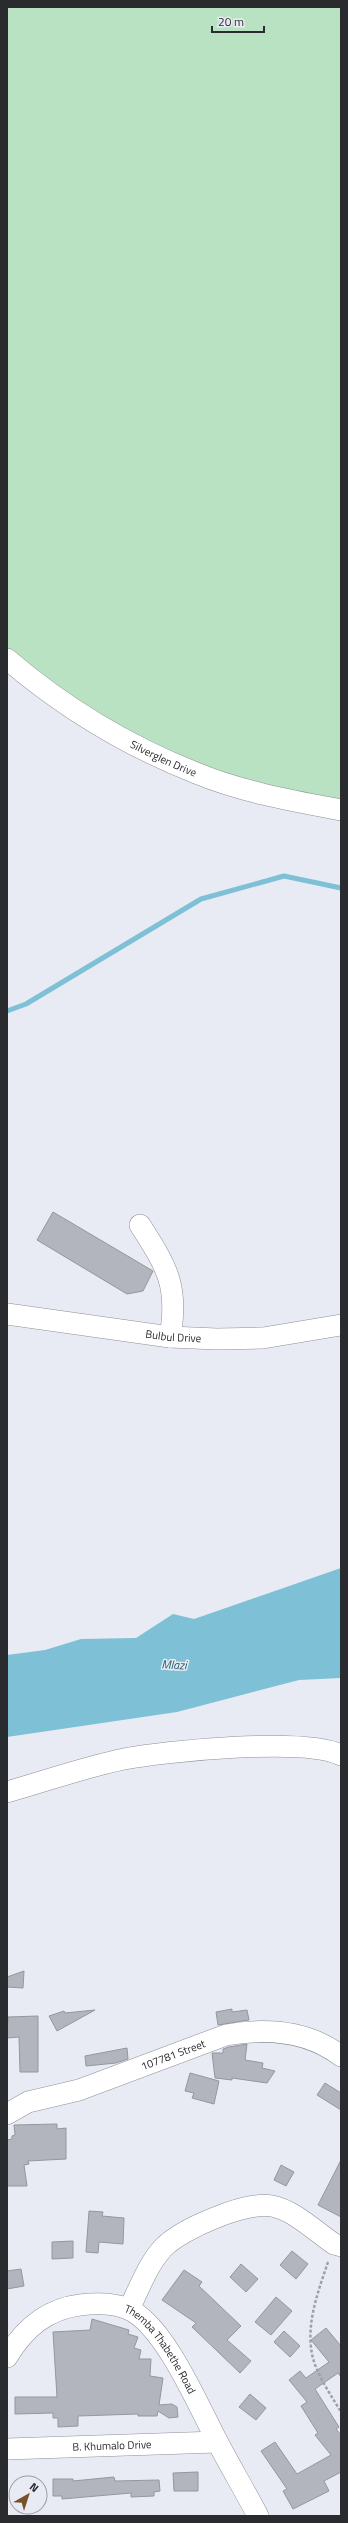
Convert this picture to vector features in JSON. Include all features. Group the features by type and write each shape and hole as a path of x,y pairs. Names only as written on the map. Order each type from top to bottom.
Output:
{"street":[{"name":"Silverglen Drive","path":"7,659 70,707 147,752 198,774 237,786 341,810"},
{"path":"140,1226 164,1263 172,1287 175,1310 170,1337"},
{"name":"Bulbul Drive","path":"7,1314 170,1337 263,1338 341,1325"},
{"path":"7,1792 131,1758 229,1748 278,1747 318,1748 341,1756"},
{"name":"107781 Street","path":"7,2114 28,2102 79,2090 234,2034 268,2030 285,2033 309,2039 341,2056"},
{"path":"129,2309 163,2248 187,2231 250,2207 266,2206 280,2209 337,2245"},
{"name":"Themba Thabethe Road","path":"7,2358 32,2324 59,2311 74,2306 97,2303 129,2309 147,2322 162,2342 187,2382 217,2442 258,2516"},
{"name":"B. Khumalo Drive","path":"7,2449 217,2442"}],"path":[{"path":"337,2245 315,2301 310,2330 312,2355 341,2412"}],"green space":[{"path":"7,7 341,7 341,806 238,785 108,728 7,658"}],"water":[{"name":"Mlazi","path":"341,1568 341,1678 299,1680 177,1712 7,1737 7,1655 45,1650 81,1639 136,1638 173,1614 194,1619"}],"building":[{"path":"53,1212 153,1271 143,1291 127,1294 37,1240"},
{"path":"24,1971 23,1988 7,1987 7,1977"},
{"path":"232,2009 232,2012 247,2010 249,2020 218,2025 216,2012"},
{"path":"95,2010 57,2031 49,2016 64,2011 65,2013"},
{"path":"38,2016 38,2072 20,2072 19,2037 7,2038 8,2017"},
{"path":"247,2044 245,2060 263,2063 262,2068 275,2071 267,2083 232,2078 232,2080 215,2078 212,2053 223,2053 223,2049"},
{"path":"127,2048 128,2059 116,2063 86,2066 85,2056"},
{"path":"190,2073 219,2081 214,2104 192,2098 194,2093 185,2091"},
{"path":"325,2083 341,2093 341,2110 317,2095"},
{"path":"57,2124 57,2129 66,2128 66,2159 28,2161 29,2164 24,2165 27,2186 7,2186 7,2140 12,2139 12,2136 15,2135 14,2125"},
{"path":"341,2160 341,2217 318,2205"},
{"path":"281,2165 294,2172 286,2186 274,2180"},
{"path":"89,2211 103,2212 102,2216 124,2218 123,2244 99,2242 98,2253 86,2252"},
{"path":"73,2241 73,2258 52,2259 52,2242"},
{"path":"292,2251 308,2264 296,2279 280,2265"},
{"path":"241,2264 258,2279 246,2292 230,2277"},
{"path":"21,2269 24,2286 7,2289 7,2271"},
{"path":"184,2270 202,2282 199,2286 241,2326 227,2340 251,2361 240,2373 192,2327 196,2323 162,2300"},
{"path":"276,2297 292,2311 271,2335 255,2322"},
{"path":"92,2319 129,2330 128,2334 138,2337 134,2348 141,2350 139,2359 151,2359 150,2376 163,2378 159,2405 172,2404 177,2407 178,2417 169,2418 158,2411 157,2416 138,2416 138,2414 78,2416 78,2426 58,2427 58,2418 53,2418 53,2413 15,2414 15,2397 57,2397 53,2332 90,2330"},
{"path":"326,2328 341,2346 341,2377 338,2373 315,2389 339,2427 336,2429 341,2435 341,2472 324,2481 329,2491 293,2509 283,2491 287,2489 261,2451 275,2442 297,2474 331,2455 315,2435 318,2433 301,2406 307,2402 289,2380 300,2371 306,2378 329,2362 311,2340"},
{"path":"284,2331 300,2346 290,2357 274,2342"},
{"path":"250,2394 266,2408 256,2420 239,2407"},
{"path":"198,2472 198,2491 174,2491 173,2473"},
{"path":"114,2477 115,2481 159,2480 160,2491 154,2492 154,2496 131,2497 131,2493 62,2499 62,2496 53,2496 53,2479 73,2479 73,2481"}],"waterway":[{"path":"7,1011 26,1004 201,899 284,876 341,888"}]}
